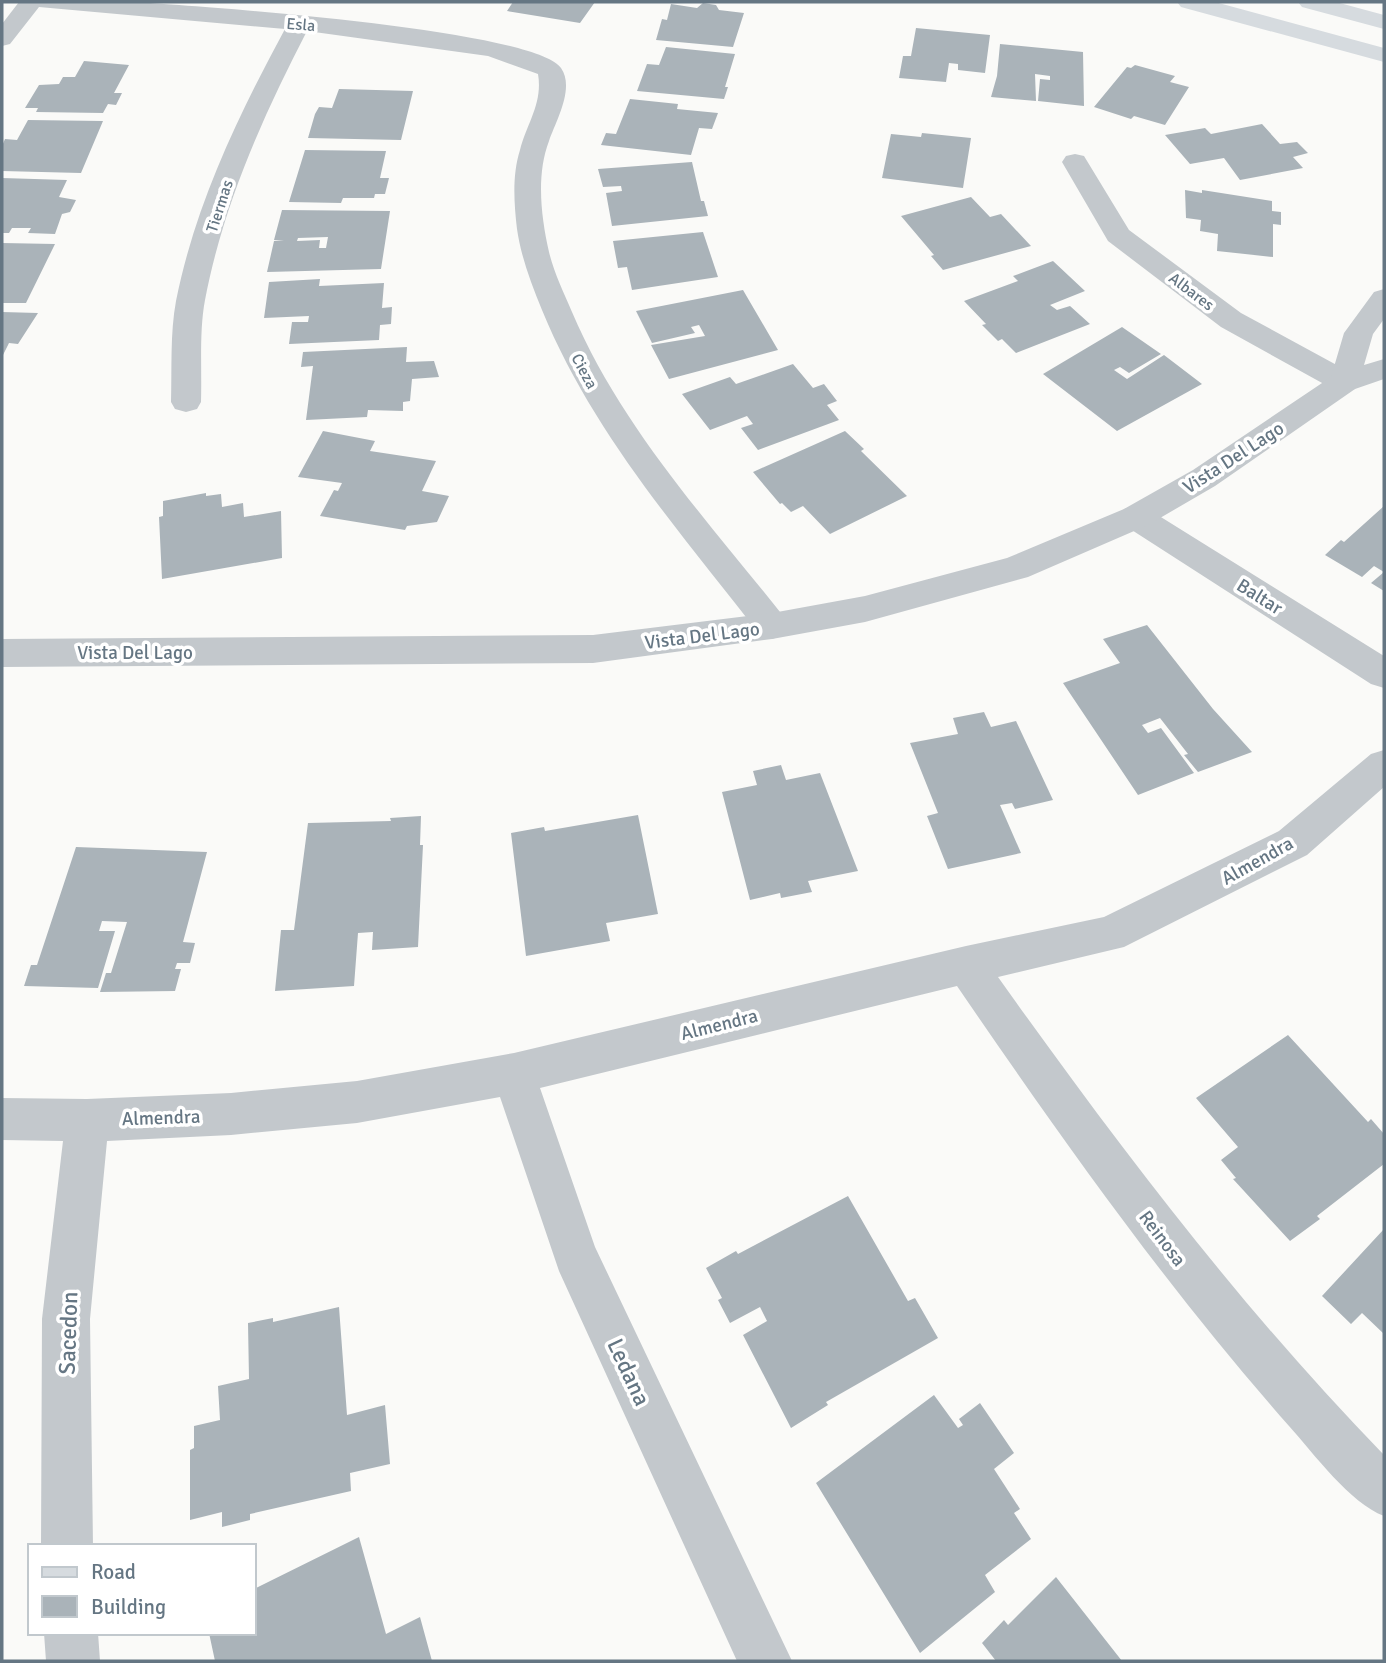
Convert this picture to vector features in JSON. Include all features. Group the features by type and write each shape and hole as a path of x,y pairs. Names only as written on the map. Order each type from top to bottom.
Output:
{"main road":[{"path":"1189,2 1384,55"},
{"path":"1310,2 1384,22"}],"street":[{"path":"2,39 31,2"},
{"name":"Esla","path":"47,2 390,33 483,47 533,60 550,70"},
{"name":"Tiermas","path":"186,402 190,302 218,202 252,114 299,24"},
{"name":"Cieza","path":"550,70 555,86 530,160 530,204 535,253 562,327 606,409 772,626"},
{"name":"Albares","path":"1075,162 1118,235 1231,320 1344,382"},
{"path":"1344,382 1359,333 1384,298"},
{"name":"Vista Del Lago","path":"2,653 593,649 772,626 865,609 1016,568 1136,517 1204,478 1344,382 1384,369"},
{"name":"Baltar","path":"1136,517 1384,674"},
{"name":"Almendra","path":"2,1119 87,1121 231,1114 357,1102 514,1074 966,965 1110,934 1293,843 1384,765"},
{"name":"Reinosa","path":"966,965 1062,1103 1192,1278 1338,1444 1384,1491"},
{"name":"Ledana","path":"514,1074 575,1255 765,1661"},
{"name":"Sacedon","path":"67,1544 66,1319 87,1121"},
{"path":"71,1635 73,1661"}],"building":[{"path":"513,2 595,2 580,23 507,11"},
{"path":"703,3 716,5 719,10 744,13 733,47 656,40 662,19 667,20 671,4 697,8"},
{"path":"916,28 990,35 985,73 958,70 958,64 949,63 946,82 899,78 903,56 911,56"},
{"path":"1000,44 1083,52 1084,106 1038,101 1040,79 1050,80 1050,76 1035,74 1036,101 991,97 997,76"},
{"path":"666,47 735,54 724,99 637,91 647,64 659,65"},
{"path":"84,61 129,65 114,93 122,93 116,105 108,104 103,113 36,112 38,108 25,108 39,85 59,84 63,77 75,77"},
{"path":"1135,65 1175,76 1170,82 1189,87 1165,125 1134,116 1131,119 1094,107 1127,67"},
{"path":"339,89 413,91 401,140 308,138 319,107 332,108"},
{"path":"630,99 678,104 677,109 718,113 712,129 699,128 691,155 601,145 606,133 616,134"},
{"path":"28,120 103,121 81,173 2,171 2,146 5,139 17,140"},
{"path":"1262,124 1280,144 1297,142 1308,153 1293,157 1303,168 1240,180 1224,158 1190,164 1165,135 1205,128 1211,134"},
{"path":"922,133 971,138 963,188 882,178 891,134 921,137"},
{"path":"305,150 386,151 380,178 389,178 385,194 375,194 374,198 343,198 341,203 289,202"},
{"path":"692,162 701,201 704,201 708,216 612,226 606,193 622,191 621,186 603,187 598,169"},
{"path":"2,178 67,180 59,197 76,200 70,212 62,214 55,234 28,233 31,228 12,228 9,233 2,233"},
{"path":"1185,190 1202,193 1202,190 1272,201 1272,211 1281,212 1281,225 1273,224 1273,257 1217,251 1218,234 1200,231 1201,220 1186,218"},
{"path":"971,197 990,217 1001,214 1031,246 943,270 931,256 934,255 901,216"},
{"path":"282,210 390,211 381,269 267,272 274,241 284,241 274,240","holes":["328,237 326,248 319,248 320,240 297,241 298,238"]},
{"path":"703,232 718,277 632,290 627,267 618,268 613,241"},
{"path":"2,243 55,244 26,303 2,303"},
{"path":"1053,261 1085,291 1050,305 1057,310 1070,306 1090,324 1016,353 1002,339 998,341 982,325 986,324 964,301 1018,281 1013,276"},
{"path":"320,279 319,286 384,283 382,308 392,307 391,324 380,325 379,340 289,344 292,322 308,322 309,316 264,318 269,282"},
{"path":"743,290 778,350 669,379 651,345 705,336 699,325 691,327 695,333 652,343 636,311"},
{"path":"2,312 38,313 18,344 9,343 2,357"},
{"path":"1122,327 1161,354 1129,373 1120,367 1114,370 1127,379 1164,355 1202,384 1117,431 1043,374"},
{"path":"407,347 406,362 434,361 439,377 412,379 410,401 403,402 403,411 368,410 367,417 306,420 313,366 301,367 303,352"},
{"path":"793,364 813,388 824,384 837,401 827,405 839,420 758,450 741,428 753,424 747,416 710,430 682,394 730,377 736,384"},
{"path":"323,431 375,441 370,451 436,461 422,491 449,496 437,522 407,526 405,530 320,516 334,490 338,491 342,483 298,477"},
{"path":"845,431 864,449 861,451 907,496 830,534 803,506 791,512 780,504 753,472"},
{"path":"206,493 206,496 221,494 222,507 243,503 244,517 281,511 282,558 162,579 159,517 163,516 163,501"},
{"path":"1384,506 1384,572 1374,566 1362,577 1325,555 1341,540 1344,542"},
{"path":"1384,572 1384,591 1371,583"},
{"path":"1147,625 1213,709 1252,752 1198,772 1184,755 1188,754 1160,718 1142,725 1148,733 1161,728 1194,773 1138,795 1063,683 1120,663 1103,639"},
{"path":"984,712 991,727 1016,721 1053,800 1015,809 1012,803 1000,805 1021,853 948,869 927,816 938,813 910,743 958,734 953,718"},
{"path":"781,765 786,780 820,773 858,871 808,881 812,892 781,898 780,893 750,900 722,792 757,785 753,771"},
{"path":"638,815 658,914 606,923 610,941 526,956 511,833 544,827 545,831"},
{"path":"421,816 420,845 423,845 418,947 372,950 373,932 358,933 354,986 275,991 281,930 294,930 308,823 391,821 390,818"},
{"path":"76,847 207,852 183,942 195,943 190,963 177,963 175,969 181,969 175,991 100,992 106,973 111,973 127,922 102,921 99,931 115,931 98,988 24,986 31,965 37,965"},
{"path":"1288,1035 1368,1122 1371,1119 1384,1134 1384,1164 1317,1216 1320,1219 1290,1241 1233,1179 1236,1178 1221,1160 1238,1147 1196,1098"},
{"path":"848,1196 908,1301 915,1298 938,1338 826,1402 828,1405 791,1428 743,1335 767,1321 760,1307 730,1323 718,1300 722,1298 706,1268"},
{"path":"1384,1229 1384,1334 1362,1313 1351,1324 1322,1296"},
{"path":"339,1307 347,1415 385,1405 390,1464 350,1473 351,1491 250,1514 250,1520 222,1527 222,1512 190,1520 190,1450 194,1448 194,1426 220,1420 218,1386 249,1379 248,1323 273,1318 273,1322"},
{"path":"934,1395 958,1428 963,1425 959,1419 980,1403 1014,1453 994,1469 1020,1509 1014,1513 1031,1539 985,1575 995,1592 920,1653 816,1483"},
{"path":"359,1537 386,1634 420,1617 432,1661 215,1661 209,1635 256,1635 256,1588"},
{"path":"1056,1577 1122,1661 996,1661 982,1643 1004,1620 1008,1625"}]}
